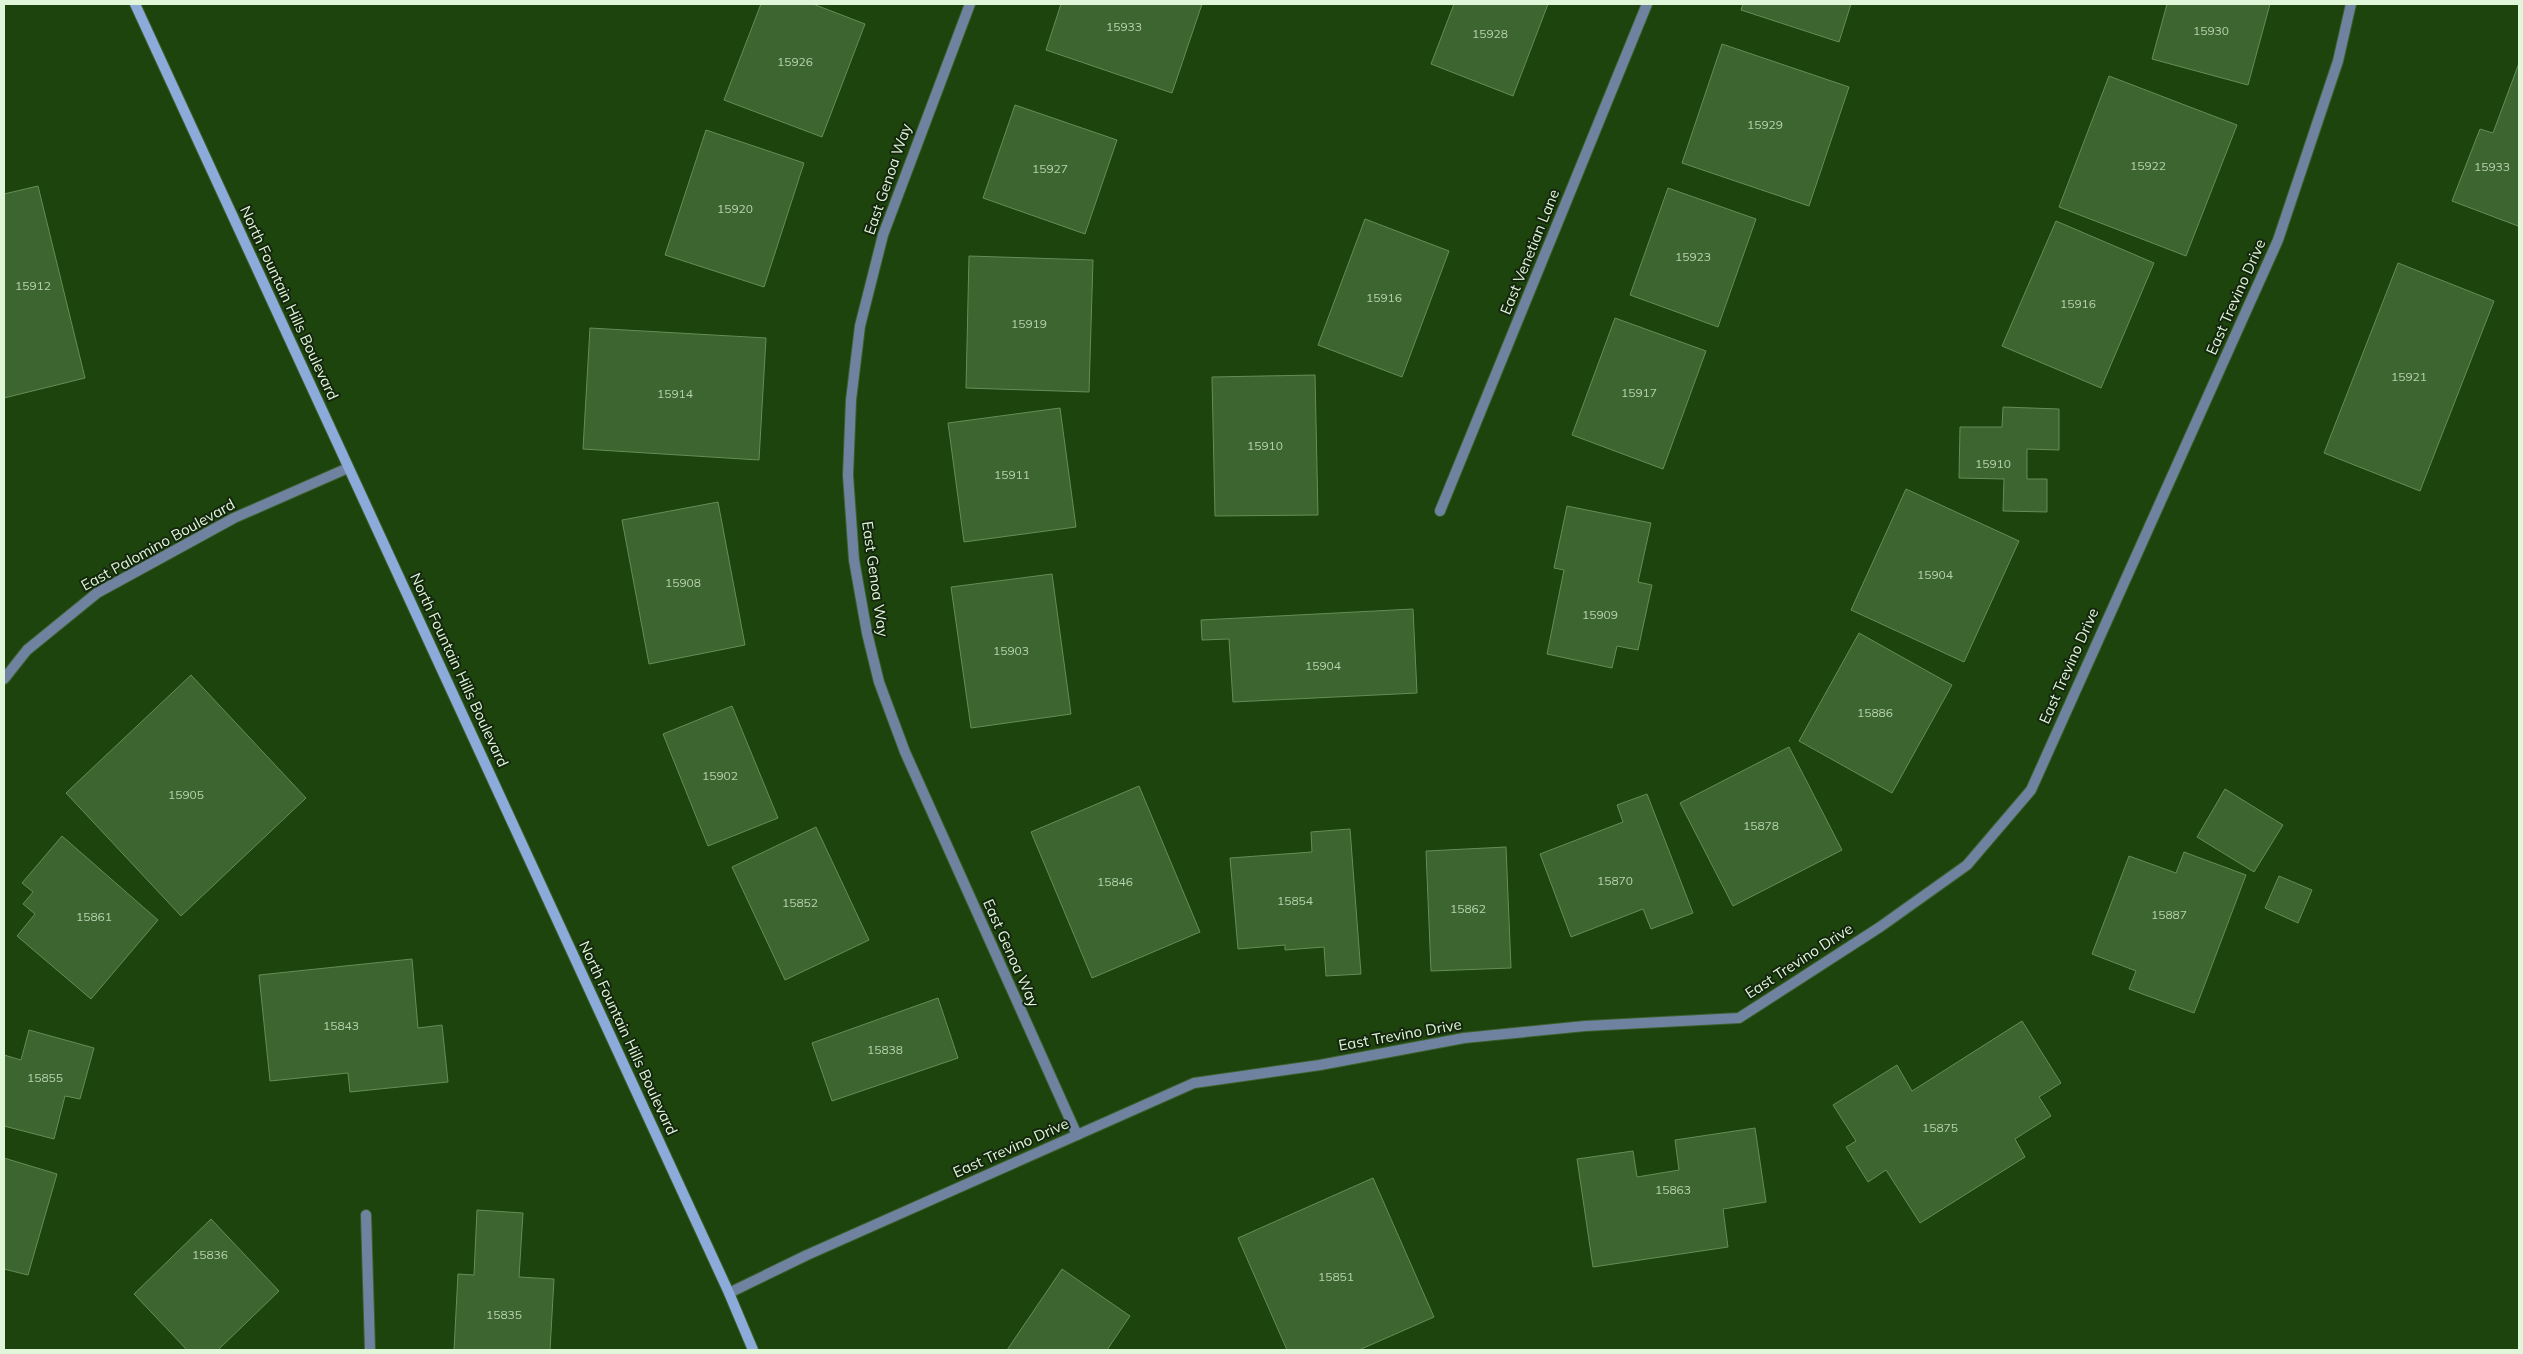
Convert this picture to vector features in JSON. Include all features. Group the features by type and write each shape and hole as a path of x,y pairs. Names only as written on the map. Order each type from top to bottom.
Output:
{"main road":[{"name":"North Fountain Hills Boulevard","path":"135,4 729,1293 753,1350"}],"street":[{"name":"East Genoa Way","path":"970,4 884,234 860,326 851,400 848,475 854,560 867,633 879,682 905,752 1077,1135"},
{"name":"East Venetian Lane","path":"1440,511 1646,4"},
{"name":"East Trevino Drive","path":"729,1293 807,1255 1194,1083 1320,1065 1464,1038 1586,1026 1738,1018 1880,927 1967,865 2031,790 2278,240 2338,61 2351,4"},
{"name":"East Palomino Boulevard","path":"4,679 26,650 97,592 234,518 348,468"},
{"path":"366,1215 370,1350"}],"building":[{"path":"761,4 813,4 865,24 822,137 724,100"},
{"path":"1061,4 1202,4 1172,93 1046,50"},
{"path":"1454,4 1548,4 1513,96 1431,64"},
{"path":"1743,4 1851,4 1839,42 1741,10"},
{"path":"2167,4 2270,4 2248,85 2152,59"},
{"path":"1722,44 1849,87 1809,206 1682,163"},
{"path":"2519,63 2518,226 2452,201 2480,129 2493,133"},
{"path":"2109,76 2237,125 2186,256 2059,207"},
{"path":"1015,105 1117,140 1085,234 983,198"},
{"path":"706,130 804,163 764,287 665,255"},
{"path":"38,186 85,378 4,398 4,194"},
{"path":"1668,188 1756,219 1718,327 1630,295"},
{"path":"1365,219 1449,251 1402,377 1318,345"},
{"path":"2056,221 2154,263 2101,388 2002,346"},
{"path":"969,256 1093,260 1089,392 966,388"},
{"path":"2398,263 2494,301 2420,491 2324,453"},
{"path":"1615,318 1706,351 1663,469 1572,435"},
{"path":"590,328 766,338 759,460 583,449"},
{"path":"1315,375 1318,515 1215,516 1212,377"},
{"path":"2003,407 2059,409 2059,450 2027,449 2027,479 2047,479 2047,512 2003,511 2004,479 1959,478 1960,427 2002,427"},
{"path":"1060,408 1076,527 964,542 948,423"},
{"path":"1906,489 2019,541 1964,662 1851,610"},
{"path":"718,502 745,645 649,664 622,520"},
{"path":"1567,506 1651,523 1638,582 1652,585 1638,650 1617,646 1612,668 1547,654 1564,570 1554,568"},
{"path":"1052,574 1071,714 971,728 951,587"},
{"path":"1413,609 1417,693 1233,702 1229,639 1202,640 1201,620"},
{"path":"1859,633 1952,685 1892,793 1799,741"},
{"path":"191,675 306,798 181,916 66,793"},
{"path":"732,706 778,818 708,846 663,734"},
{"path":"1789,747 1842,850 1733,906 1680,803"},
{"path":"1139,786 1200,932 1092,978 1031,832"},
{"path":"2225,789 2283,825 2254,872 2197,837"},
{"path":"1647,794 1693,913 1651,929 1643,909 1571,937 1540,854 1623,822 1617,805"},
{"path":"816,827 869,940 785,980 732,867"},
{"path":"1350,829 1361,974 1326,976 1324,947 1285,950 1285,945 1238,949 1230,858 1312,852 1311,832"},
{"path":"62,836 158,920 91,999 17,936 35,914 23,904 33,892 22,883"},
{"path":"1506,847 1511,968 1431,971 1426,851"},
{"path":"2184,852 2246,875 2194,1013 2129,989 2136,971 2092,954 2129,856 2176,873"},
{"path":"2279,876 2312,890 2298,923 2265,908"},
{"path":"412,959 418,1028 442,1025 448,1082 350,1092 348,1073 270,1081 259,975"},
{"path":"938,998 958,1058 832,1101 812,1043"},
{"path":"2022,1021 2061,1083 2039,1097 2051,1116 2015,1139 2025,1157 1920,1223 1886,1170 1868,1182 1846,1147 1856,1141 1833,1105 1897,1065 1912,1091"},
{"path":"29,1030 94,1048 80,1099 65,1096 54,1139 4,1126 4,1055 21,1060"},
{"path":"1755,1128 1766,1202 1723,1209 1728,1247 1593,1267 1577,1159 1633,1151 1637,1177 1679,1170 1675,1140"},
{"path":"4,1158 57,1174 28,1275 4,1269"},
{"path":"1373,1178 1434,1317 1359,1350 1287,1350 1238,1238"},
{"path":"477,1210 523,1213 519,1277 554,1279 550,1350 454,1350 458,1274 474,1275"},
{"path":"211,1219 279,1291 218,1350 187,1350 134,1294"},
{"path":"1062,1269 1130,1316 1107,1350 1007,1350"}]}
